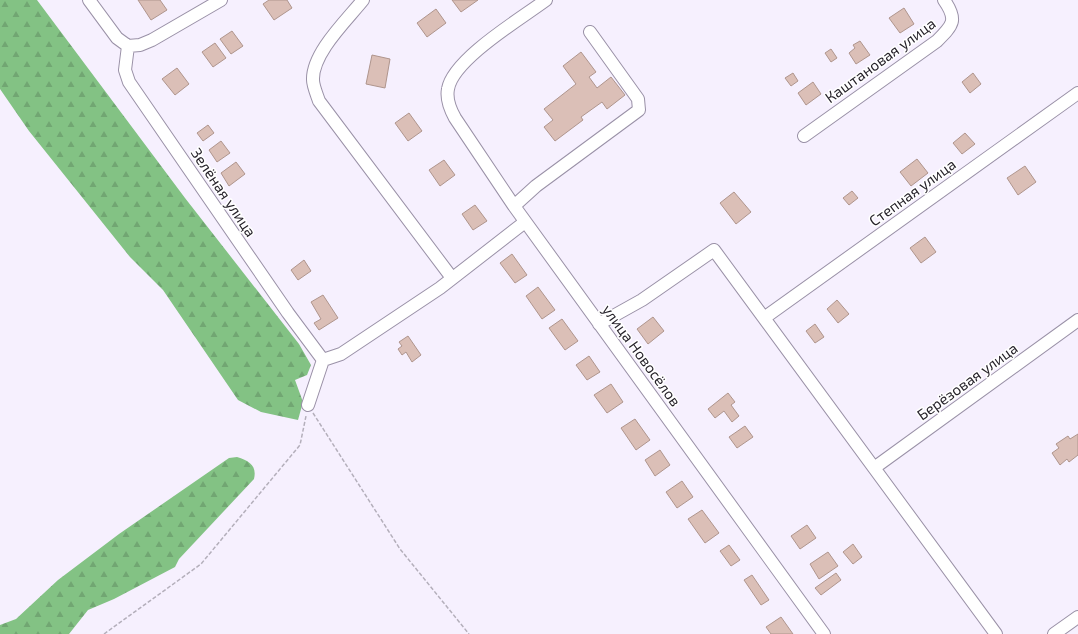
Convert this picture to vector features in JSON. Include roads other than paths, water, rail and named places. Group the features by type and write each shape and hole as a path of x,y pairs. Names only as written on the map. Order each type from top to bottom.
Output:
{"street":[{"path":"89,0 117,38 128,46 140,45 152,40 220,0"},
{"path":"363,0 326,46 315,67 312,81 319,101 452,278"},
{"name":"улица Новосёлов","path":"546,0 476,50 454,75 448,89 449,105 455,118 525,222 824,634"},
{"name":"Каштановая улица","path":"804,136 937,41 949,30 953,21 952,11 944,0"},
{"path":"514,206 536,186 639,110 638,99 590,32"},
{"name":"Зелёная улица","path":"128,46 125,70 129,82 288,313 323,360"},
{"name":"Степная улица","path":"764,318 1078,93"},
{"path":"308,405 323,360 341,354 452,278 525,222"},
{"path":"599,324 642,300 714,250 996,634"},
{"name":"Берёзовая улица","path":"874,468 1078,320"},
{"path":"1054,634 1078,616"}]}
